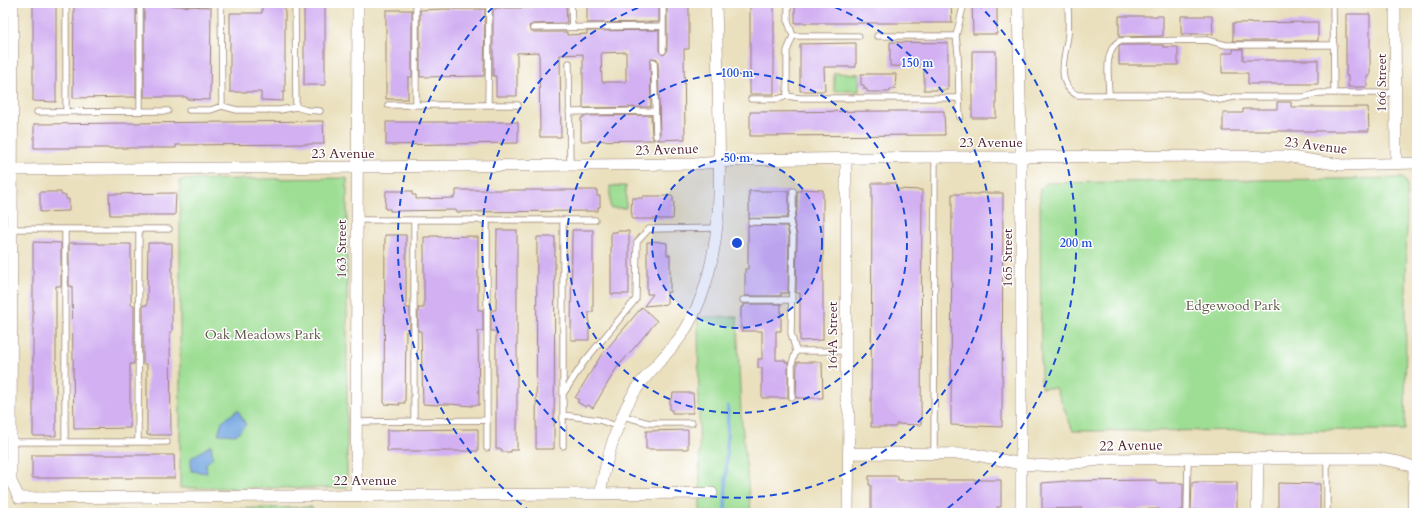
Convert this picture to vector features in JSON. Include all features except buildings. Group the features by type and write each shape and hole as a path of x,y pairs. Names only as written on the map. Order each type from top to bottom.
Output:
{"street":[{"path":"11,442 13,3"},
{"name":"163 Street","path":"356,495 356,168 358,3"},
{"path":"600,494 609,455 627,407 640,384 679,339 694,313 702,294 718,228 720,161 716,3"},
{"name":"165 Street","path":"1018,3 1021,157 1021,513"},
{"name":"166 Street","path":"1396,3 1396,163"},
{"name":"23 Avenue","path":"12,170 570,166 694,164 744,160 935,157 1285,156 1341,165 1417,163"},
{"name":"164A Street","path":"846,158 846,399 849,413 848,513"},
{"name":"22 Avenue","path":"11,442 11,481 19,498 712,493"},
{"name":"22 Avenue","path":"848,453 972,454 1021,464 1052,466 1107,459 1375,458 1399,462 1416,468"},
{"path":"1257,513 1258,458"},
{"path":"1413,513 1416,468"}],"lane":[{"path":"66,3 66,112"},
{"path":"140,3 140,111"},
{"path":"221,3 222,106"},
{"path":"295,3 296,107"},
{"path":"416,3 416,104"},
{"path":"488,104 489,3"},
{"path":"571,3 572,27"},
{"path":"787,96 787,51 793,36 788,22 788,3"},
{"path":"960,117 956,36 964,3"},
{"path":"1068,3 1068,34 1063,76 1069,90 1077,95 1200,95 1223,100 1234,97 1304,97 1319,93 1395,93"},
{"path":"1334,3 1334,93"},
{"path":"663,4 663,51"},
{"path":"533,28 663,26"},
{"path":"793,36 859,36"},
{"path":"877,36 956,36"},
{"path":"1109,95 1110,51 1116,43 1123,40 1207,40 1226,46 1334,44"},
{"path":"654,62 656,136"},
{"path":"569,63 570,166"},
{"path":"751,99 778,99 787,96 800,98 959,98"},
{"path":"388,104 518,104"},
{"path":"189,110 211,110 222,106 237,110 280,110 296,107 306,110 320,111"},
{"path":"37,112 168,111"},
{"path":"569,112 656,111"},
{"path":"934,453 935,157"},
{"path":"792,397 792,363 796,351 791,333 793,236 790,222 793,210 793,191"},
{"path":"356,220 595,220"},
{"path":"414,220 414,422"},
{"path":"487,220 487,448"},
{"path":"563,220 563,446"},
{"path":"751,222 790,222"},
{"path":"563,394 584,362 636,299 637,242 649,229 718,228"},
{"path":"11,229 169,229"},
{"path":"138,442 139,229"},
{"path":"65,230 65,442"},
{"path":"743,300 792,300"},
{"path":"796,351 847,352"},
{"path":"563,414 599,420 649,423 692,423"},
{"path":"356,422 487,420"},
{"path":"11,442 167,442"},
{"path":"1326,513 1327,457"},
{"path":"1187,513 1188,459"}],"green space":[{"path":"834,73 859,74 859,91 834,91"},
{"name":"Oak Meadows Park","path":"347,178 347,488 180,488 180,180"},
{"name":"Edgewood Park","path":"1403,178 1407,185 1405,430 1073,431 1056,388 1041,388 1040,189 1046,183"},
{"path":"610,186 626,186 626,208 610,208"},
{"path":"698,317 737,317 741,414 751,513 700,513"},
{"path":"312,507 312,513 49,513"}],"water":[{"path":"238,410 246,425 236,435 218,434 222,421"},
{"path":"211,445 213,457 206,464 207,473 191,471 191,458"}],"waterway":[{"path":"725,513 728,406"}]}
